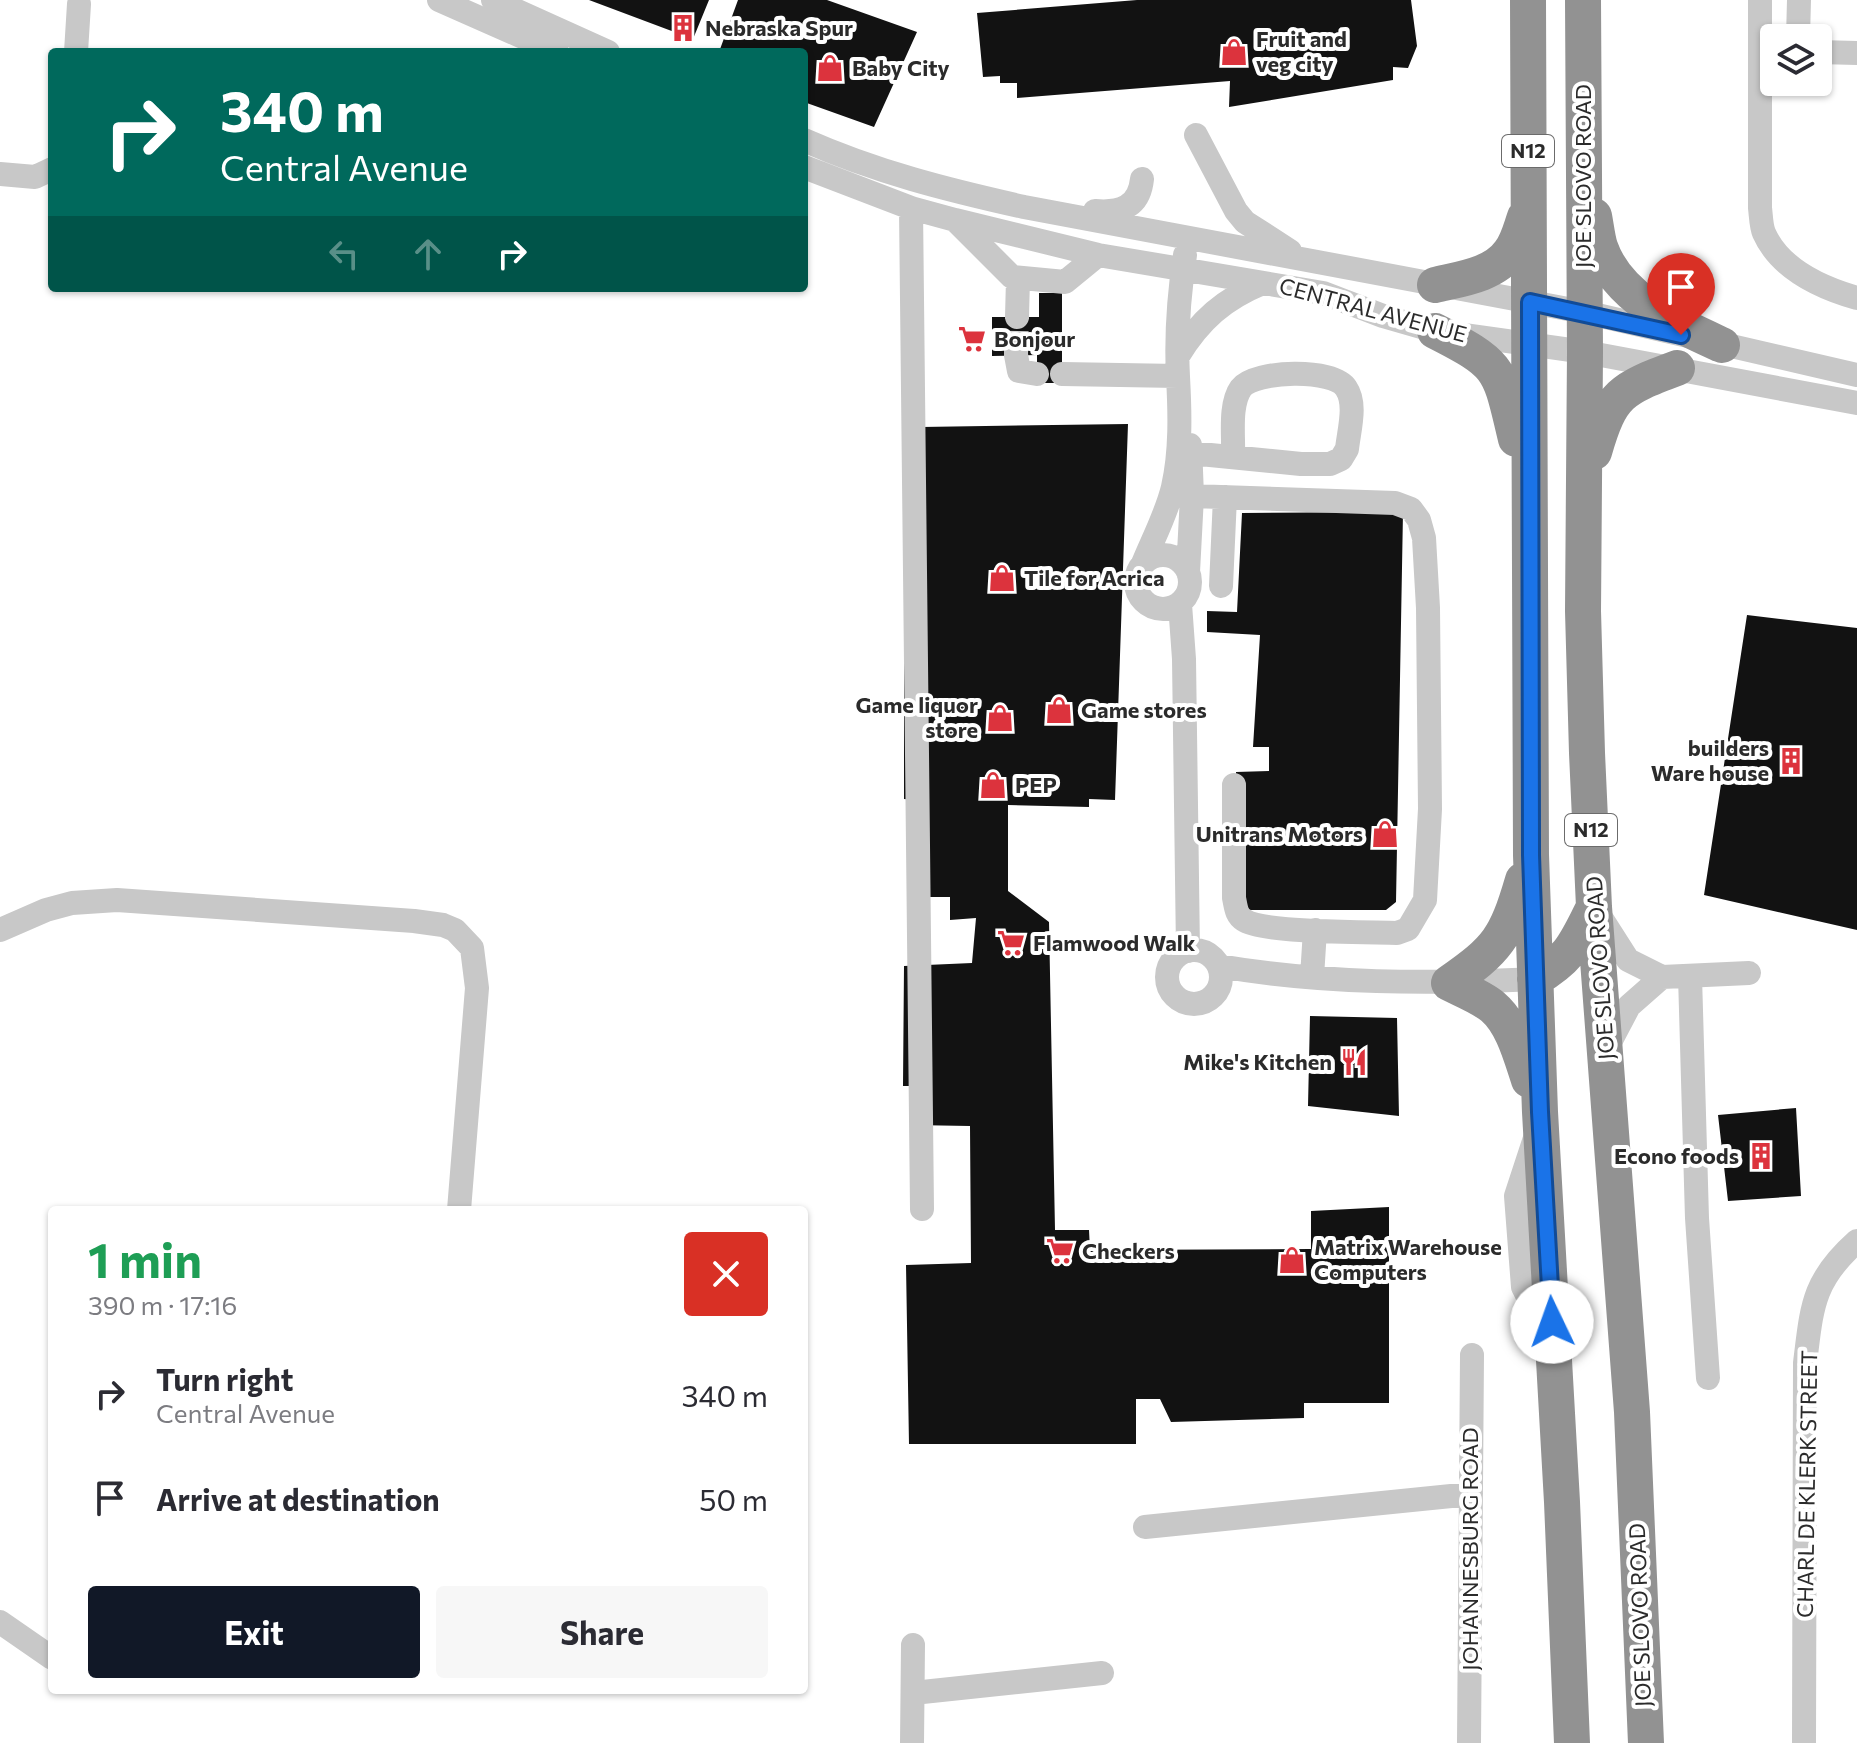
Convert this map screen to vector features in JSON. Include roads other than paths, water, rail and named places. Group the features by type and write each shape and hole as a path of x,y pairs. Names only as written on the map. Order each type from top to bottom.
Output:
{"highway":[{"name":"N12","path":"1528,0 1531,855 1540,1117 1572,1743"},
{"name":"JOE SLOVO ROAD","path":"1583,0 1583,611 1594,907 1632,1412 1646,1743"},
{"path":"1582,164 1600,248 1625,287 1670,321 1722,345"},
{"path":"1435,285 1473,276 1505,258 1516,243 1528,206"},
{"path":"1435,331 1471,349 1497,371 1506,395 1531,499"},
{"path":"1585,484 1604,417 1620,395 1640,382 1677,368"},
{"path":"1531,855 1512,917 1502,937 1480,961 1449,983 1490,1004 1499,1012 1517,1045 1540,1117"},
{"path":"1535,979 1555,968 1568,956 1594,907"}],"street":[{"path":"439,0 548,48"},
{"path":"493,0 599,48"},
{"path":"1760,0 1763,24"},
{"path":"1798,24 1799,0"},
{"path":"76,48 79,4"},
{"path":"1832,51 1854,50"},
{"path":"1765,96 1760,208 1764,232 1790,265 1809,279 1857,298"},
{"path":"1196,135 1229,202 1245,222 1303,259"},
{"name":"CENTRAL AVENUE","path":"808,142 888,174 1024,207 1584,312 1857,375"},
{"name":"CENTRAL AVENUE","path":"808,169 911,208 955,220 1098,255 1323,293 1383,316 1435,331 1585,352 1857,403"},
{"path":"0,174 35,177 48,171"},
{"path":"1024,207 1115,213 1126,208 1137,197 1142,179"},
{"path":"911,208 922,1209"},
{"path":"955,220 1006,272 1018,279 1065,282 1098,255"},
{"path":"1173,607 1149,605 1138,592 1137,575 1173,489 1181,412 1178,366 1183,270 1188,237"},
{"path":"1017,317 1018,279"},
{"path":"1178,366 1191,335 1212,312 1237,294 1266,282"},
{"path":"1016,355 1019,371 1050,374 1178,366"},
{"path":"1190,453 1301,464 1335,463 1347,449 1352,402 1348,390 1333,377 1305,374 1255,378 1238,394 1233,456"},
{"path":"1794,391 1857,411"},
{"path":"1173,607 1190,589 1190,453 1188,424 1181,412"},
{"path":"1192,496 1395,503 1411,509 1419,520 1424,538 1428,608 1430,809 1425,900 1408,929 1397,933 1315,930 1249,923 1237,913 1234,898 1234,785"},
{"path":"1221,586 1225,497"},
{"path":"1142,566 1149,560 1166,555 1176,558 1188,572"},
{"path":"1173,607 1184,659 1189,903 1209,963 1278,976 1449,983 1535,979"},
{"path":"0,930 46,910 72,903 117,900 414,921 455,930 472,948 477,988 459,1206"},
{"path":"1594,907 1628,960 1662,977 1749,973"},
{"path":"1312,977 1315,930"},
{"path":"1690,976 1697,1218 1708,1378"},
{"path":"1606,1052 1629,1006 1662,977"},
{"name":"CHARL DE KLERK STREET","path":"1804,1743 1805,1363 1813,1302 1818,1289 1843,1254 1857,1241"},
{"name":"JOHANNESBURG ROAD","path":"1469,1743 1472,1355"},
{"path":"1145,1527 1471,1494"},
{"path":"0,1622 48,1655"},
{"path":"912,1743 913,1645"},
{"path":"913,1693 1102,1673"}],"tunnel":[{"path":"1016,355 1017,317"}],"place":[{"name":"Nebraska Spur","path":"683,28"},
{"name":"Fruit and veg city","path":"1234,52"},
{"name":"Baby City","path":"830,68"},
{"name":"Bonjour","path":"972,339"},
{"name":"Tile for Acrica","path":"1002,578"},
{"name":"Game stores","path":"1059,710"},
{"name":"Game liquor store","path":"1000,718"},
{"name":"builders Ware house","path":"1791,761"},
{"name":"PEP","path":"993,785"},
{"name":"Unitrans Motors","path":"1385,834"},
{"name":"Flamwood Walk","path":"1011,943"},
{"name":"Mike's Kitchen","path":"1354,1062"},
{"name":"Econo foods","path":"1761,1156"},
{"name":"Checkers","path":"1060,1251"},
{"name":"Matrix Warehouse Computers","path":"1292,1260"}]}
